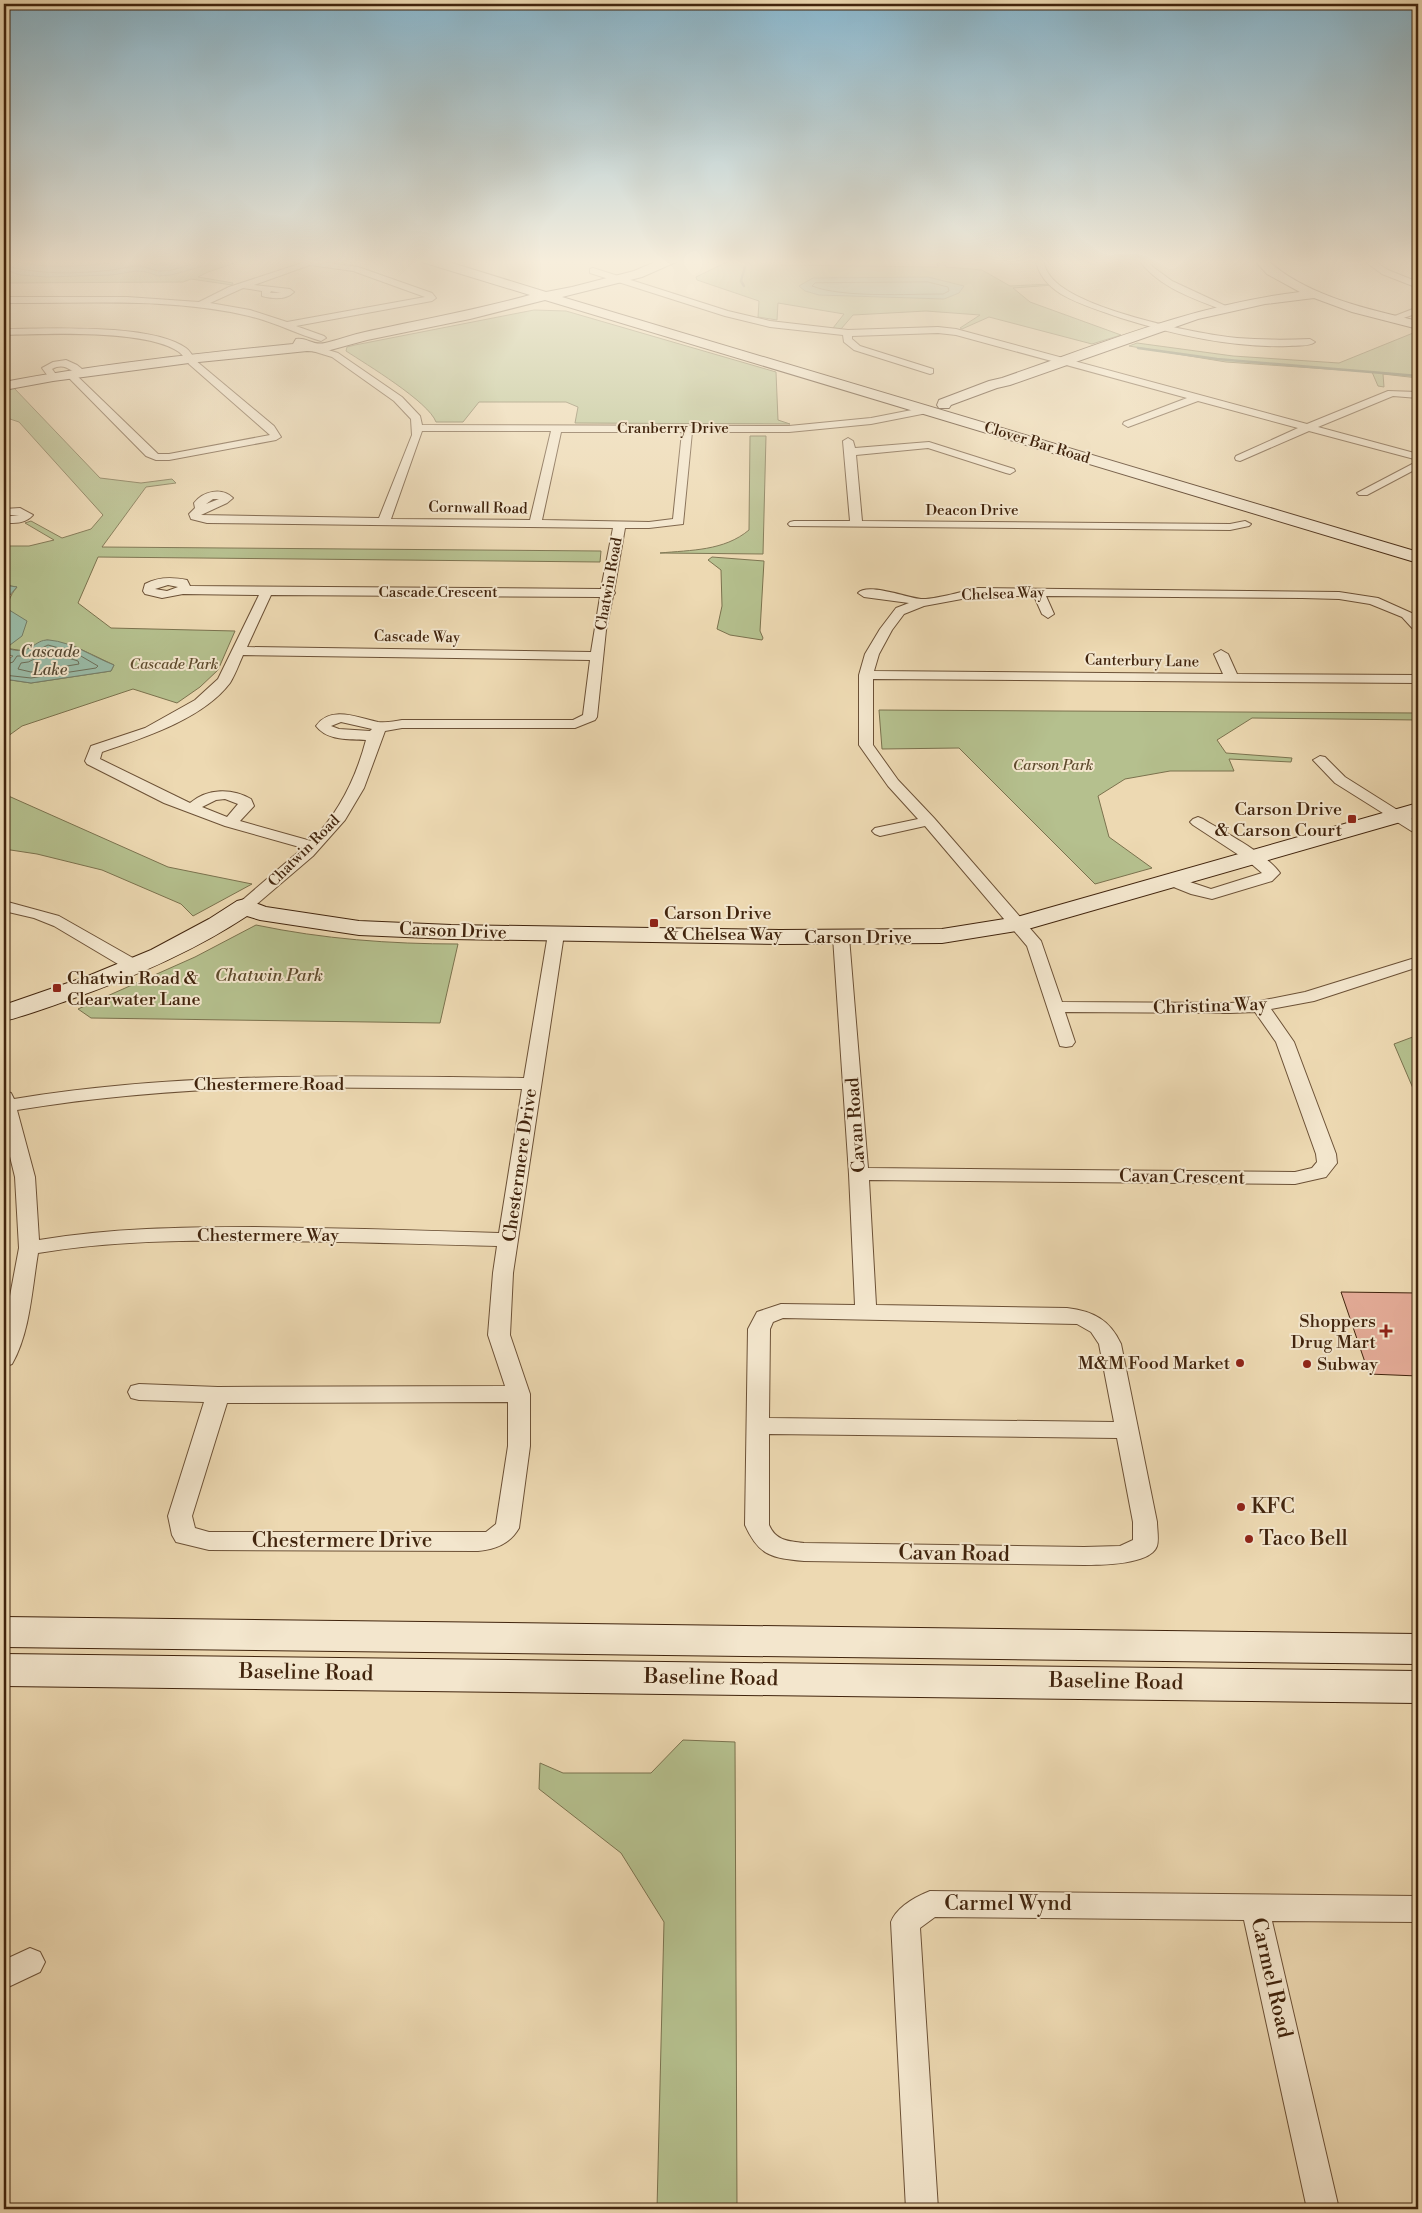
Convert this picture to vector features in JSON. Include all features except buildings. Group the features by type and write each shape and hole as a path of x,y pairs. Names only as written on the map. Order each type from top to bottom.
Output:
{"main road":[{"path":"4,386 53,377 165,362"},
{"name":"Clover Bar Road","path":"777,362 937,407 1418,558"},
{"name":"Clover Bar Road","path":"782,362 1418,548"},
{"path":"937,407 957,406 1005,387 1005,382 1062,362"},
{"name":"Carson Drive","path":"245,906 260,913 360,928 556,934 841,937 942,936 1018,924 1408,813"},
{"name":"Chatwin Road","path":"4,1013 67,993 134,966 197,936 245,906"},
{"name":"Baseline Road","path":"4,1632 1418,1649"},
{"name":"Baseline Road","path":"4,1670 1418,1687"}],"street":[{"path":"76,374 150,454 156,457 168,457 276,437 270,428 194,362"},
{"path":"344,362 409,408 416,418 418,428 384,522"},
{"path":"902,362 930,371"},
{"path":"1064,362 1418,457"},
{"path":"1240,458 1308,427 1392,393 1418,395"},
{"path":"1128,424 1198,397"},
{"name":"Cranberry Drive","path":"418,428 789,429 844,425 937,407"},
{"path":"844,425 850,452 856,524"},
{"path":"535,524 558,428"},
{"name":"Cornwall Road","path":"201,508 195,514 195,517 207,520 649,525 679,522 687,429"},
{"path":"850,452 929,444 1010,471"},
{"path":"1363,493 1418,464"},
{"path":"4,512 20,511 26,515 22,519 4,520"},
{"path":"1145,513 1150,526"},
{"name":"Chatwin Road","path":"245,906 312,846 339,818 350,799 377,731 402,724 576,724 590,718 597,656 620,524"},
{"name":"Deacon Drive","path":"794,524 1230,527 1245,524"},
{"name":"Cascade Crescent","path":"181,590 608,593"},
{"path":"267,591 224,681 200,703 150,731 96,749 92,761 138,786 192,808 230,822 312,846"},
{"name":"Chelsea Way","path":"1018,924 893,782 866,745 866,675 872,654 900,611 921,603 978,592 1355,596 1378,600 1413,618 1418,626"},
{"path":"1038,592 1048,614"},
{"path":"864,593 902,597 921,603"},
{"name":"Cascade Way","path":"238,651 597,656"},
{"path":"1221,654 1232,678"},
{"name":"Canterbury Lane","path":"866,675 1418,679"},
{"path":"1320,760 1340,780 1408,813 1418,829"},
{"path":"192,808 206,799 222,795 237,796 246,802 246,806 230,822"},
{"path":"880,831 929,821"},
{"path":"1198,822 1254,858"},
{"path":"4,906 31,912 59,923 111,955 134,966"},
{"path":"1018,924 1035,945 1066,1042"},
{"name":"Chestermere Drive","path":"218,1395 180,1516 184,1535 209,1541 478,1542 492,1540 507,1528 520,1446 519,1394 499,1335 503,1273 556,934"},
{"name":"Cavan Road","path":"841,937 860,1174 866,1312"},
{"name":"Christina Way","path":"1056,1007 1230,1008 1260,1006 1308,997 1418,962"},
{"name":"Cavan Crescent","path":"860,1174 1295,1178 1319,1173 1327,1163 1326,1154 1285,1042 1260,1006"},
{"name":"Chestermere Road","path":"5,1103 103,1090 203,1082 532,1084"},
{"path":"4,1359 15,1326 29,1248 26,1177 5,1103"},
{"name":"Chestermere Way","path":"29,1248 73,1240 152,1234 316,1234 509,1240"},
{"name":"Cavan Road","path":"781,1311 1067,1315 1088,1319 1099,1326 1107,1336 1128,1430 1145,1522 1145,1545 1122,1555 1084,1556 804,1552 773,1548 762,1539 757,1526 759,1426 759,1328 765,1316 781,1311"},
{"path":"139,1392 218,1395 519,1394"},
{"path":"759,1426 1128,1430"},
{"name":"Carmel Wynd","path":"922,2209 905,1922 930,1904 1255,1907"},
{"name":"Carmel Road","path":"1323,2209 1255,1907 1418,1909"},
{"path":"4,1975 30,1962"}],"green space":[{"path":"363,362 743,362 776,372 778,420 790,424 575,423 578,407 566,402 479,402 463,422 436,422 422,404"},
{"path":"1230,362 1328,362 1418,362 1418,378 1383,374 1384,387 1378,386 1372,372"},
{"name":"Cascade Park","path":"14,388 100,478 141,483 172,479 176,483 146,487 102,547 601,551 600,562 98,557 78,603 111,628 235,631 218,670 200,687 177,703 133,689 22,726 4,739 4,679 31,683 111,671 114,665 76,647 47,640 24,651 5,648 7,608 12,594 17,587 4,585 4,546 29,546 54,540 25,523 31,521 62,538 91,529 103,515 19,422 4,417 4,391"},
{"path":"750,436 766,436 763,554 660,553 718,546 739,537 749,530"},
{"path":"712,557 764,561 760,631 762,640 730,635 717,629 722,606 721,570 708,560"},
{"name":"Carson Park","path":"879,710 1418,713 1418,720 1252,718 1217,740 1226,753 1292,758 1291,762 1229,759 1234,771 1170,771 1125,779 1098,796 1109,837 1152,868 1095,884 959,748 882,749"},
{"path":"4,794 168,867 252,884 193,916 181,904 102,870 37,854 4,849"},
{"name":"Chatwin Park","path":"256,925 306,934 357,940 458,944 440,1023 91,1018 78,1009 195,957"},
{"path":"1418,1035 1418,1100 1394,1044"},
{"path":"683,1740 735,1742 737,2209 657,2209 664,1922 621,1853 539,1789 540,1763 563,1773 651,1773"}],"water":[{"name":"Cascade Lake","path":"4,585 17,587 9,596 6,608 27,621 22,636 6,648 21,650 44,640 58,641 114,665 111,671 31,683 4,679 4,662 13,656 4,654"}],"waterway":[{"path":"1256,362 1418,376"}],"place":[{"name":"Carson Drive & Carson Court","path":"1352,819"},
{"name":"Carson Drive & Chelsea Way","path":"654,923"},
{"name":"Chatwin Road & Clearwater Lane","path":"57,988"},
{"name":"Shoppers Drug Mart","path":"1386,1331"},
{"name":"M&M Food Market","path":"1240,1363"},
{"name":"Subway","path":"1307,1364"},
{"name":"KFC","path":"1241,1507"},
{"name":"Taco Bell","path":"1249,1539"}]}
